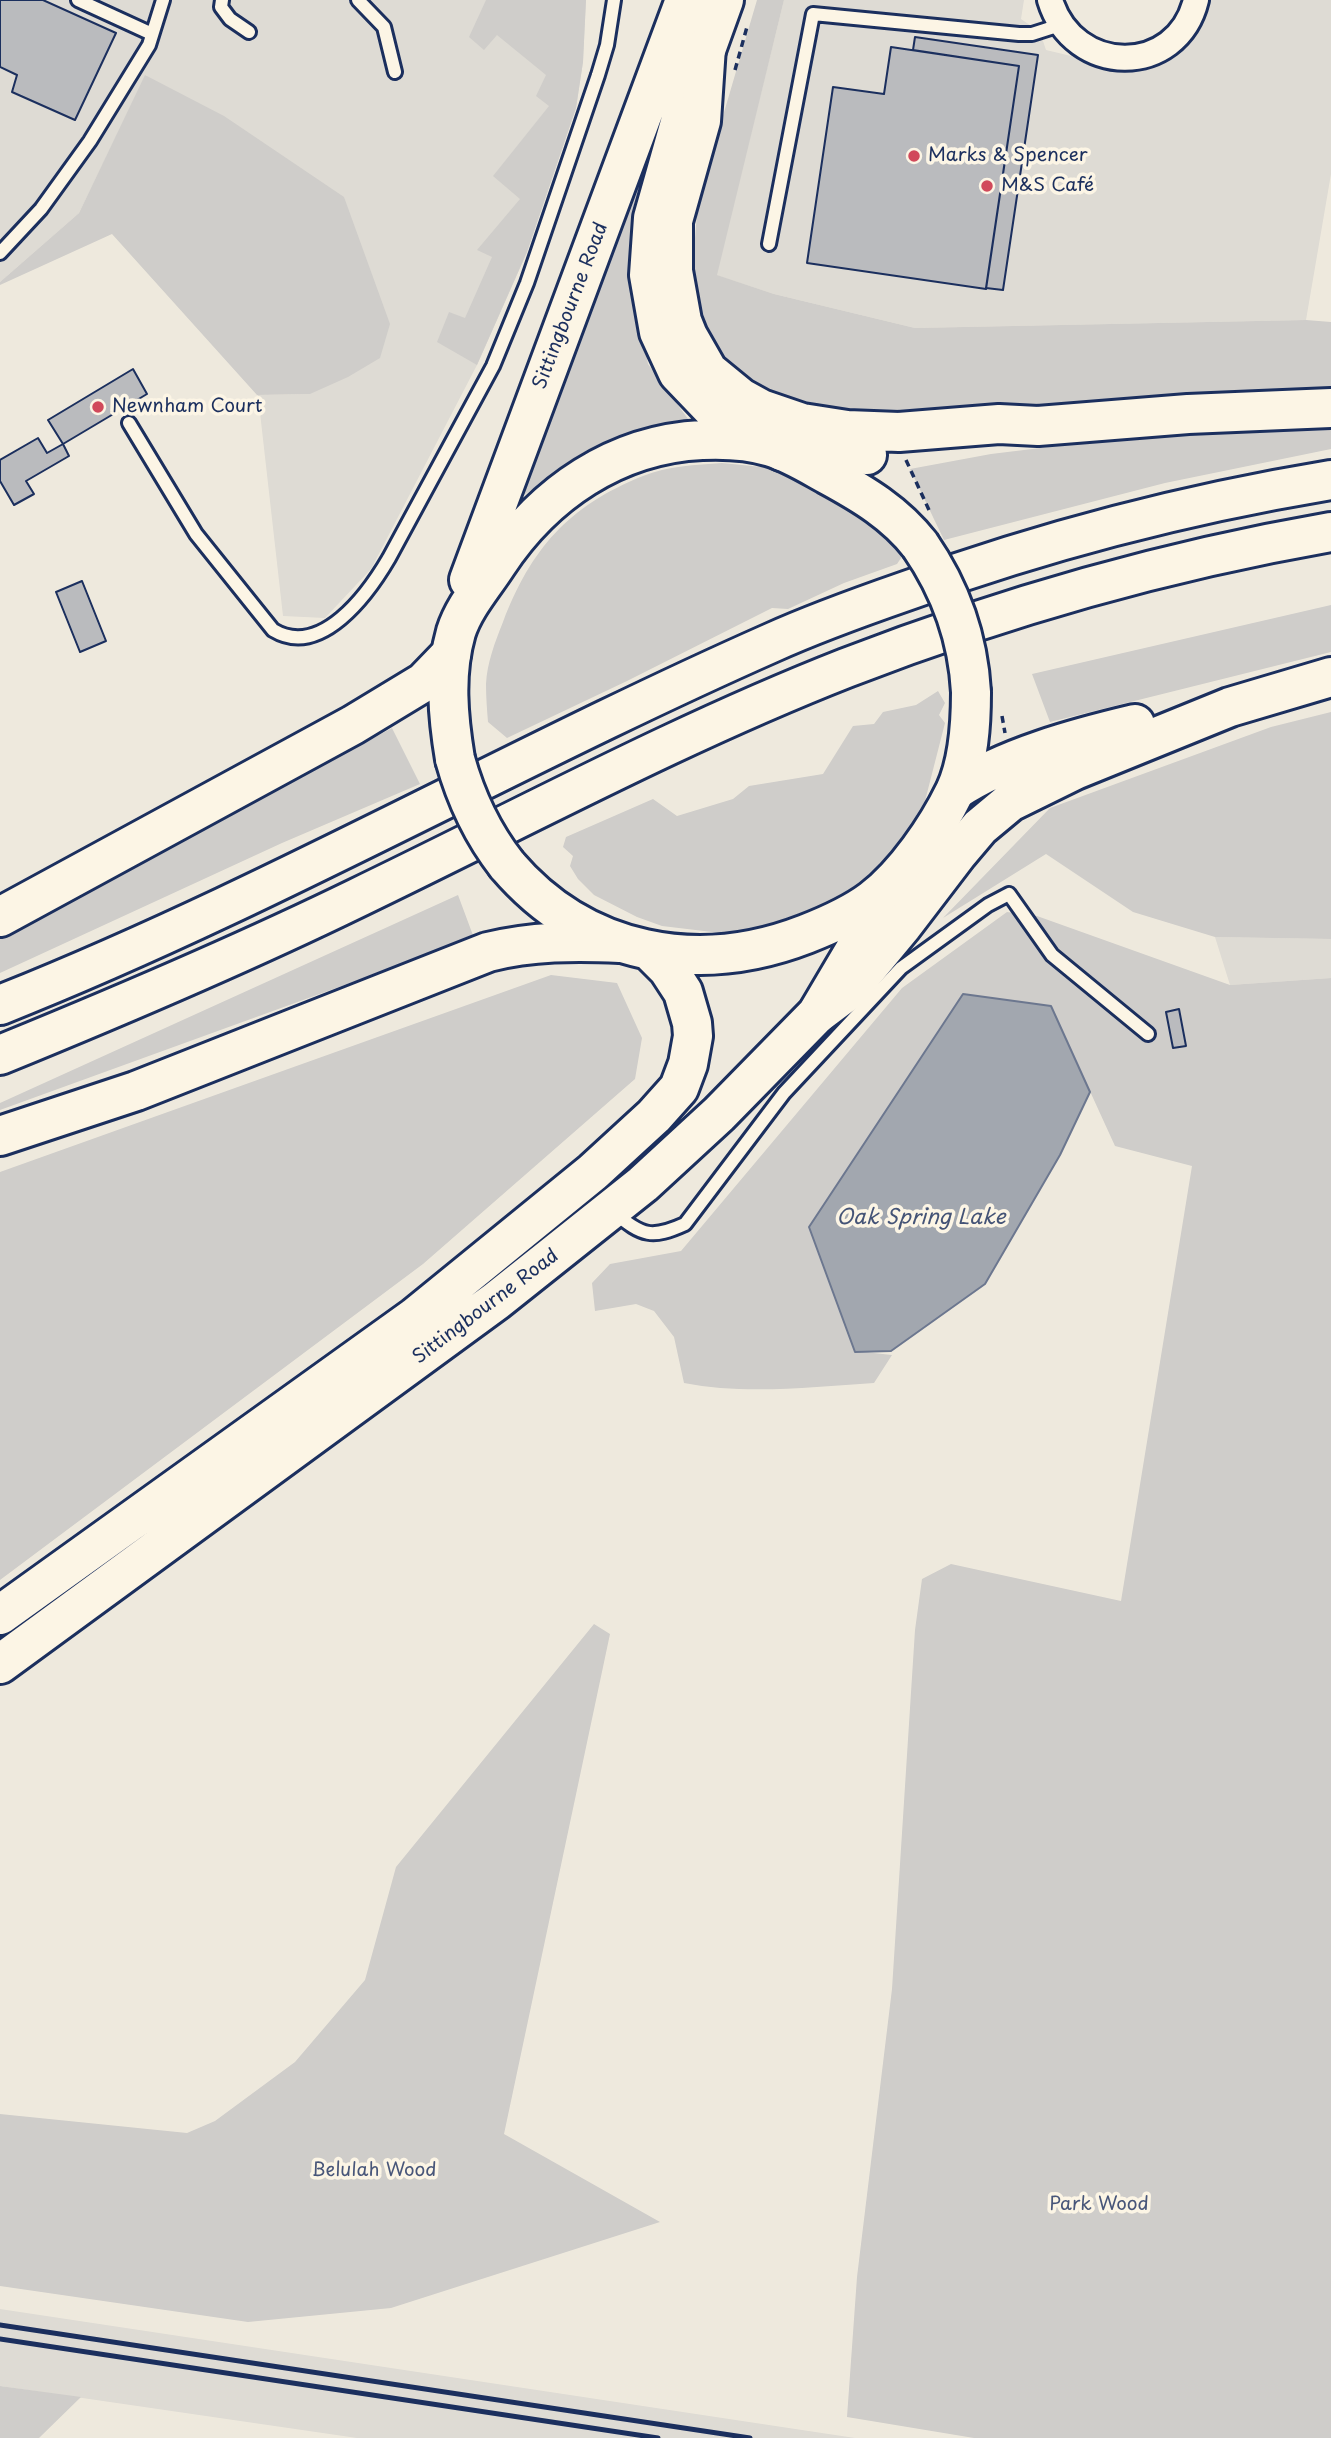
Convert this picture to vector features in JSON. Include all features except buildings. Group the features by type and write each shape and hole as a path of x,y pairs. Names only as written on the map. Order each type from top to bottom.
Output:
{"highway":[{"name":"Sittingbourne Road","path":"0,1615 415,1317 593,1172 654,1116 678,1088 688,1064 693,1036 683,992 667,969 635,947 565,918 507,866 486,838 462,784 455,759 448,699 452,654 469,579 685,0"},
{"path":"736,13 706,47 681,119 653,218 649,275 659,332 678,373 743,441"},
{"path":"706,47 701,121 673,221 673,271 682,321 688,337 708,371 741,398 761,409 802,423 847,430 899,432 999,424 1038,426 1188,414 1331,408"},
{"path":"463,613 521,531 551,501 589,473 648,447 722,439 743,441 782,451 903,454 936,450 1038,426"},
{"path":"0,1136 136,1091 488,952 550,942 635,947 679,954 731,953 791,940 853,913 873,899 898,877 956,790 968,738 971,692 968,658 956,610 940,576 926,531 894,516 877,503 782,451"},
{"path":"0,1005 254,894 774,641 849,612 1063,539 1218,501 1331,480"},
{"path":"0,1055 238,955 670,744 843,669 994,614 1070,591 1245,547 1331,532"},
{"path":"0,917 365,718 424,682 452,654"},
{"path":"817,1014 849,990 958,853 1010,802 1047,782 1230,707 1331,677"},
{"path":"956,790 974,778 1011,762 1105,731 1165,716 1230,707"},
{"name":"Sittingbourne Road","path":"0,1664 418,1360 612,1210 719,1114 817,1014 898,877"}],"street":[{"path":"1049,0 1060,25 1075,41 1093,52 1121,58 1136,57 1161,48 1172,40 1189,20 1196,0"}],"lane":[{"path":"78,0 97,4 152,34"},
{"path":"0,253 41,209 90,141 142,57 163,0"},
{"path":"222,0 221,7 230,19 249,32"},
{"path":"358,0 384,27 395,72"},
{"path":"129,422 197,534 273,630 296,638 318,632 341,619 366,594 389,558 499,354 527,283 598,75 607,45 614,0"},
{"path":"769,244 814,14 1019,34 1031,34 1060,25"},
{"path":"612,1210 640,1231 663,1235 685,1224 784,1093 901,968 988,905 1009,894 1052,955 1148,1034"}],"path":[{"path":"735,71 736,13"},
{"path":"910,469 926,531"}],"shaded area":[{"path":"0,0 586,0 583,62 576,108 527,252 477,365 371,569 325,618 283,616 258,395 310,394 146,75 79,213 0,282"},
{"path":"784,0 1024,0 1021,19 1040,32 1046,50 1092,61 1189,38 1207,13 1209,0 1331,0 1331,174 1306,320 915,328 774,294 716,275"},
{"path":"1215,937 1331,939 1331,978 1230,985"},
{"path":"0,2309 855,2438 357,2438 0,2386"}],"green space":[{"path":"486,0 586,0 583,62 576,108 527,252 477,365 437,342 449,312 465,318 492,257 477,250 520,199 493,176 549,106 536,96 546,75 497,35 484,50 469,37"},
{"path":"757,0 784,0 717,275 774,294 915,328 1306,320 1331,322 1331,396 952,418 841,414 790,401 749,383 721,357 704,328 692,276 698,201"},
{"path":"145,75 224,116 344,197 390,324 380,358 348,377 310,394 257,395 112,234 0,285 0,282 79,213"},
{"path":"651,134 659,136 630,258 648,364 691,423 645,430 586,451 520,498"},
{"path":"1331,430 1331,449 1165,483 944,540 910,469 991,454 1164,433"},
{"path":"722,463 762,467 802,478 872,520 903,555 897,564 844,583 788,609 772,608 507,738 488,722 488,668 514,596 540,552 573,516 617,488 662,470"},
{"path":"1331,605 1331,652 1050,722 1032,674"},
{"path":"938,691 945,703 939,715 945,723 925,801 892,855 851,894 799,923 729,934 662,926 637,917 594,895 578,879 570,866 573,856 563,847 566,837 653,799 677,816 733,799 749,786 823,774 853,726 874,724 883,712 916,705"},
{"path":"1331,712 1331,939 1215,937 1133,912 1046,854 943,918 1050,808 1271,727"},
{"path":"392,728 420,784 282,843 0,973 0,939"},
{"path":"458,895 474,938 0,1110 0,1103"},
{"name":"Park Wood","path":"1007,912 1037,916 1230,985 1331,978 1331,2438 974,2438 847,2417 857,2277 892,1989 915,1630 922,1579 951,1564 1121,1601 1192,1166 1115,1146 1051,1006 855,1351 892,1355 874,1383 730,1389 684,1383 674,1337 654,1311 636,1304 595,1311 592,1283 610,1264 681,1251 902,988"},
{"path":"551,975 617,983 642,1038 635,1079 423,1264 0,1580 0,1172"},
{"name":"Belulah Wood","path":"594,1624 610,1634 504,2134 660,2222 391,2308 248,2322 0,2286 0,2114 187,2133 215,2121 295,2062 365,1980 396,1867"},
{"path":"0,2386 81,2397 39,2438 0,2438"}],"water":[{"name":"Oak Spring Lake","path":"963,994 1051,1006 1090,1092 1060,1155 985,1284 891,1351 855,1352 809,1227"}],"railway":[{"path":"0,2325 750,2438"},
{"path":"0,2339 658,2438"}],"place":[{"name":"Marks & Spencer","path":"914,156"},
{"name":"M&S Café","path":"987,186"},
{"name":"Newnham Court","path":"98,407"}]}
